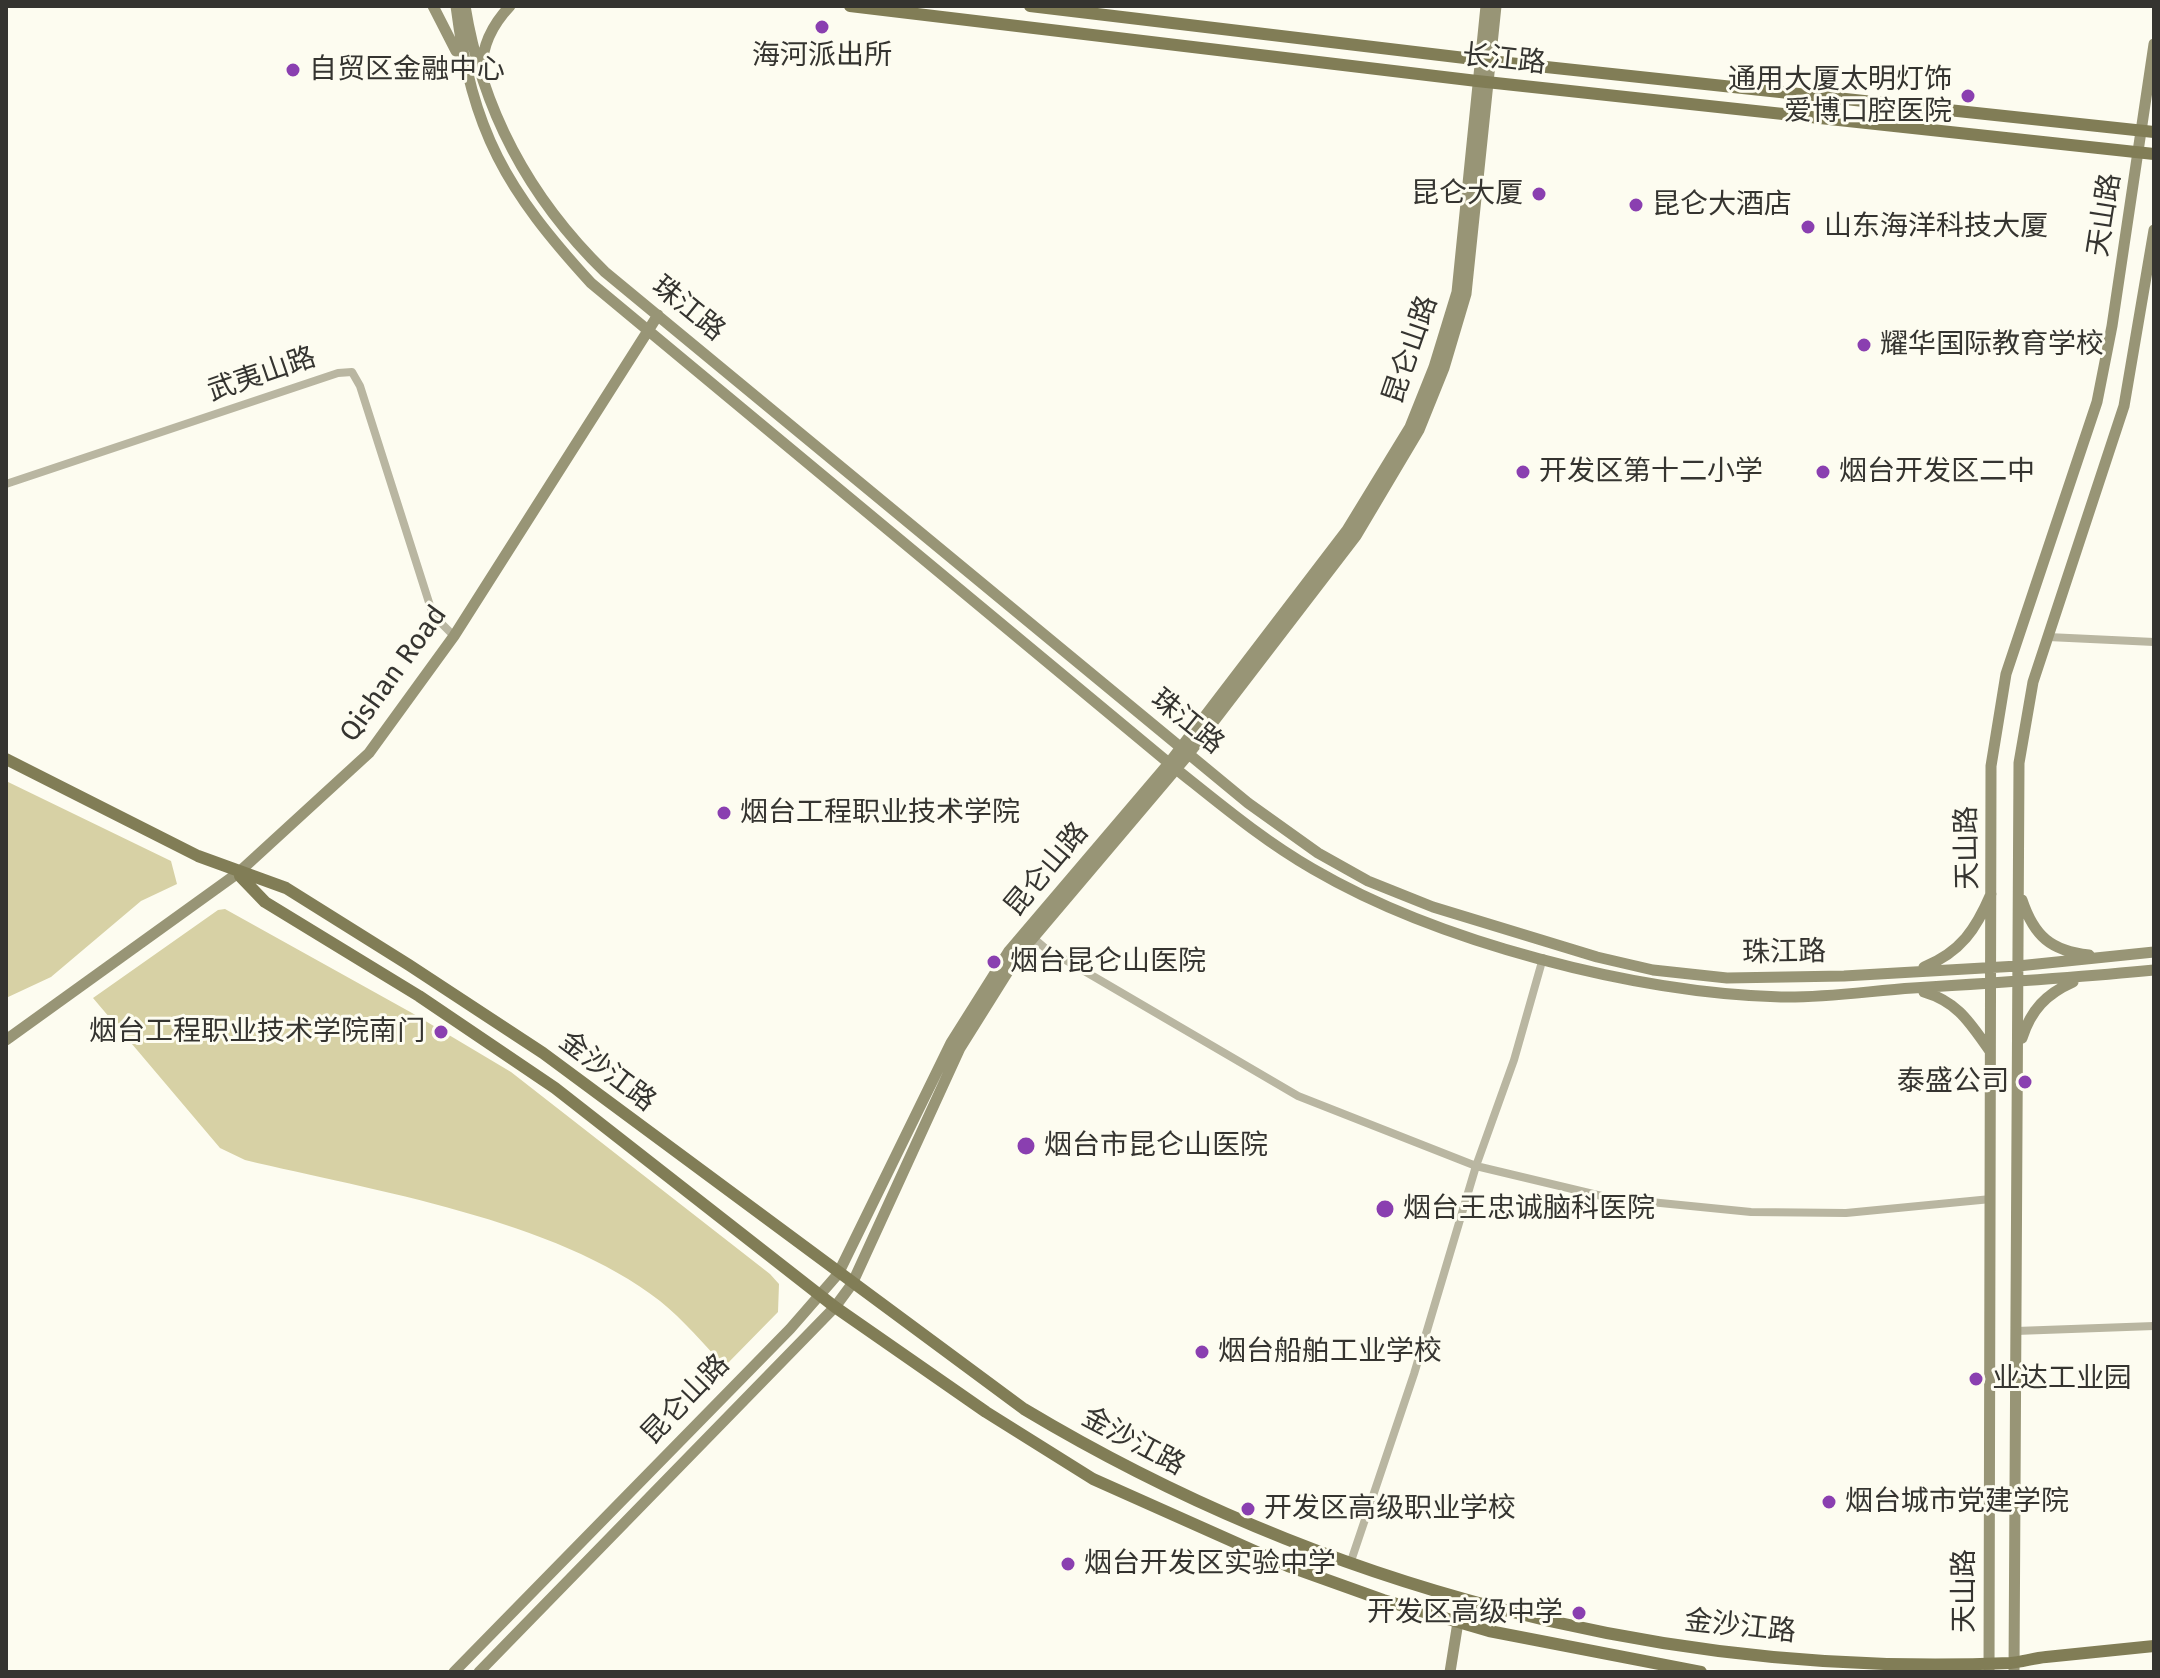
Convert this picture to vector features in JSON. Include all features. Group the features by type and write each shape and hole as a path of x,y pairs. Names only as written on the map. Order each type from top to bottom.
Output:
{"main road":[{"name":"长江路","path":"850,6 1482,82 2154,154"},
{"name":"长江路","path":"1030,6 1485,61 2148,131"},
{"name":"金沙江路","path":"6,759 238,873 286,888 543,1053 1024,1409 1100,1454 1202,1505 1350,1564 1469,1603 1546,1622 1688,1646 1831,1660 1988,1668 2014,1667 2154,1646"},
{"name":"金沙江路","path":"238,873 265,902 419,996 555,1088 835,1307 986,1412 1093,1479 1288,1566 1383,1600 1573,1650 1701,1672"}],"street":[{"path":"433,6 450,35 479,121 521,199 550,239 591,283 1173,766 1239,819 1311,868 1362,895 1427,922 1543,958 1650,984 1723,993 1782,997 2018,984 2154,970"},
{"path":"456,6 464,73"},
{"name":"珠江路","path":"465,6 473,53 513,156 573,241 1184,752 1318,853 1368,881 1433,907 1554,945 1653,970 1727,978 1911,972 2018,966 2154,952"},
{"path":"484,86 483,57 487,40 497,19 510,6"},
{"name":"昆仑山路","path":"1485,61 1486,6"},
{"name":"昆仑山路","path":"479,1672 835,1307 852,1284 960,1048 1017,957 1184,752 1347,530 1410,427 1434,367 1457,292 1482,82 1496,6"},
{"name":"天山路","path":"1988,1668 1993,890 1991,766 2006,674 2097,402 2140,152 2148,131 2154,44"},
{"name":"天山路","path":"2014,1667 2019,763 2033,682 2124,406 2154,230"},
{"name":"Qishan Road","path":"6,1040 238,873 369,753 454,636 658,315"},
{"name":"武夷山路","path":"6,484 338,373 352,372 360,386 433,615 454,636"},
{"path":"2048,637 2154,642"},
{"name":"昆仑山路","path":"454,1672 838,1274 951,1043 1009,951 1173,766"},
{"path":"1911,972 1939,961 1970,937 1993,890"},
{"path":"2019,891 2029,922 2048,944 2064,951 2121,956"},
{"path":"1026,931 1045,948 1298,1096 1476,1166 1610,1198 1751,1212 1846,1213 1991,1199"},
{"path":"1350,1564 1414,1374 1476,1166 1514,1060 1543,958"},
{"path":"2018,1050 2037,1006 2050,993 2083,977"},
{"path":"1912,988 1946,998 1961,1010 1990,1051"},
{"path":"2016,1331 2154,1326"},
{"path":"1450,1672 1458,1622"}],"shaded area":[{"path":"6,781 171,861 177,884 141,901 51,977 6,998"},
{"path":"225,909 511,1072 770,1274 779,1284 778,1312 725,1366 660,1301 617,1273 569,1249 462,1211 245,1160 220,1148 93,998 218,910"}],"place":[{"name":"海河派出所","path":"822,27"},
{"name":"自贸区金融中心","path":"293,70"},
{"name":"通用大厦太明灯饰 爱博口腔医院","path":"1968,96"},
{"name":"昆仑大厦","path":"1539,194"},
{"name":"昆仑大酒店","path":"1636,205"},
{"name":"山东海洋科技大厦","path":"1808,227"},
{"name":"耀华国际教育学校","path":"1864,345"},
{"name":"开发区第十二小学","path":"1523,472"},
{"name":"烟台开发区二中","path":"1823,472"},
{"name":"烟台工程职业技术学院","path":"724,813"},
{"name":"烟台昆仑山医院","path":"994,962"},
{"name":"烟台工程职业技术学院南门","path":"441,1032"},
{"name":"泰盛公司","path":"2025,1082"},
{"name":"烟台市昆仑山医院","path":"1026,1146"},
{"name":"烟台王忠诚脑科医院","path":"1385,1209"},
{"name":"烟台船舶工业学校","path":"1202,1352"},
{"name":"业达工业园","path":"1976,1379"},
{"name":"烟台城市党建学院","path":"1829,1502"},
{"name":"开发区高级职业学校","path":"1248,1509"},
{"name":"烟台开发区实验中学","path":"1068,1564"},
{"name":"开发区高级中学","path":"1579,1613"}]}
